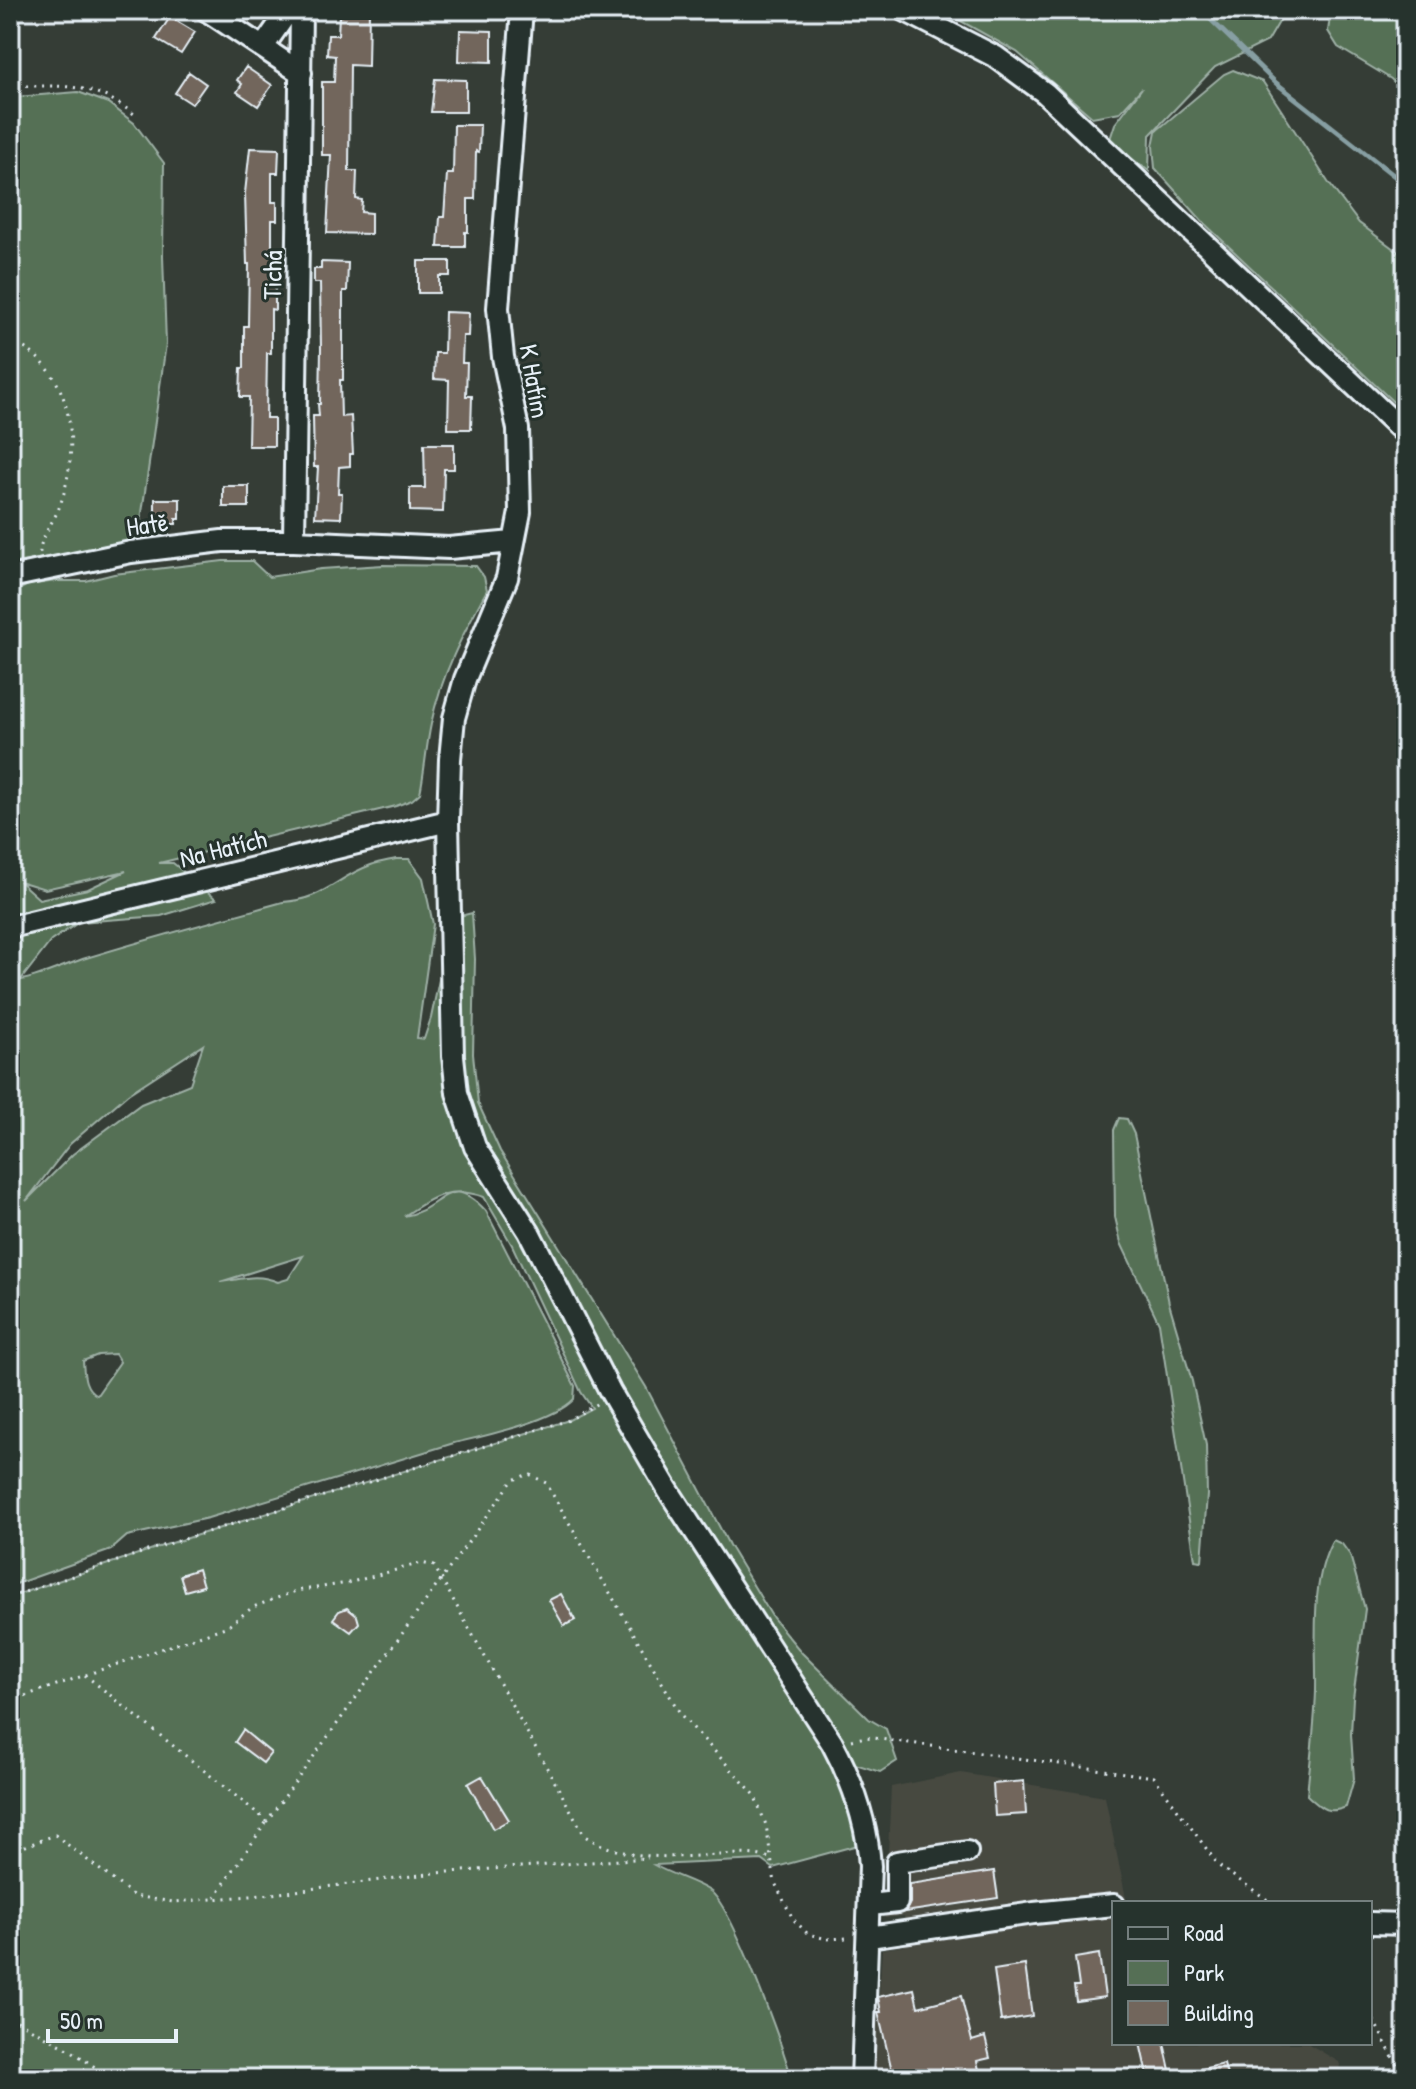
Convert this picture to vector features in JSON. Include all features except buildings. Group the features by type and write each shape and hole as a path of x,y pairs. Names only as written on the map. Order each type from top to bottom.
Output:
{"street":[{"path":"206,10 301,73"},
{"path":"263,47 289,10"},
{"name":"Tichá","path":"294,541 301,10"},
{"name":"K Hatím","path":"522,10 498,308 503,357 518,429 520,512 507,578 465,679 454,718 448,821 453,1056 457,1093 475,1147 529,1232 610,1391 668,1490 832,1743 861,1808 869,1842 870,1905 862,2079"},
{"path":"904,10 996,57 1045,93 1406,434"},
{"name":"Hatě","path":"10,577 131,552 222,541 294,541"},
{"path":"294,541 449,548 513,542"},
{"name":"Na Hatích","path":"10,927 448,821"},
{"path":"870,1905 897,1902 897,1862 967,1852"},
{"path":"869,1937 1112,1905"},
{"path":"1372,1923 1406,1924"}],"path":[{"path":"10,86 85,87 112,98 134,114"},
{"path":"10,341 25,347 46,365 63,396 72,433 69,474 58,509 39,546 42,570"},
{"path":"10,1597 162,1546 569,1420 594,1407 610,1391"},
{"path":"214,1898 513,1480 529,1474 546,1483 681,1715 754,1794 766,1825 775,1883 793,1919 808,1934 827,1939 869,1937"},
{"path":"10,1701 228,1626 253,1607 296,1591 348,1583 422,1563 434,1566 585,1836 601,1846 652,1858"},
{"path":"85,1675 267,1821"},
{"path":"832,1743 866,1737 1154,1777 1219,1866 1269,1901"},
{"path":"10,1852 55,1835 134,1896 173,1902 263,1895 435,1873 652,1858 747,1854 770,1858"},
{"path":"10,2017 72,2051 112,2079"},
{"path":"1372,2017 1404,2079"}],"shaded area":[{"path":"961,1773 1105,1797 1127,1901 1112,1901 1112,2045 1310,2045 1339,2062 1344,2079 874,2079 882,1949 904,1946 907,1938 904,1916 885,1918 891,1787"}],"green space":[{"path":"941,10 1286,10 1268,41 1215,67 1150,135 1149,171 1109,142 1115,124 1142,88 1120,112 1092,117 1017,52"},
{"path":"1331,10 1406,10 1406,94 1391,79 1338,47 1328,31"},
{"path":"1233,70 1263,82 1328,182 1359,223 1406,258 1406,414 1205,224 1155,168 1153,146 1156,131 1224,74"},
{"path":"78,92 108,103 134,123 164,163 166,344 138,541 10,564 10,95"},
{"path":"223,561 252,561 269,577 321,569 383,565 476,566 484,577 487,590 447,672 431,724 420,793 412,800 159,863 173,863 216,899 161,916 79,922 51,941 20,981 10,975 10,594 28,585 86,581 114,574","holes":["126,871 88,889 39,899 19,881 45,889"]},
{"path":"409,859 423,878 433,924 417,1038 424,1039 431,1018 452,918 472,913 475,959 473,1054 478,1103 500,1151 646,1387 729,1545 773,1618 802,1653 869,1719 886,1729 897,1761 880,1772 843,1760 869,1842 773,1868 762,1860 654,1865 703,1887 720,1902 756,1979 792,2079 10,2079 10,1597 162,1546 569,1420 592,1408 581,1392 512,1245 484,1197 461,1192 451,1193 442,1195 404,1216 417,1213 453,1193 462,1193 473,1199 486,1211 575,1386 574,1399 551,1414 518,1427 454,1443 208,1518 127,1536 111,1550 10,1586 10,981 36,976 184,929 309,897 359,870 393,860","holes":["203,1045 190,1084 141,1104 73,1154 26,1201 70,1144 128,1094","303,1256 288,1279 278,1282 249,1278 220,1282","115,1354 120,1362 97,1395 87,1385 83,1361 98,1355"]},
{"path":"1119,1118 1127,1119 1134,1134 1169,1303 1192,1381 1206,1445 1207,1495 1202,1561 1195,1560 1159,1323 1121,1243 1115,1217 1114,1130"},
{"path":"1333,1540 1342,1544 1350,1555 1365,1609 1353,1698 1351,1734 1354,1779 1346,1807 1329,1810 1320,1807 1307,1795 1315,1704 1317,1594 1325,1557"}],"waterway":[{"path":"1201,10 1276,83 1406,185"}]}
